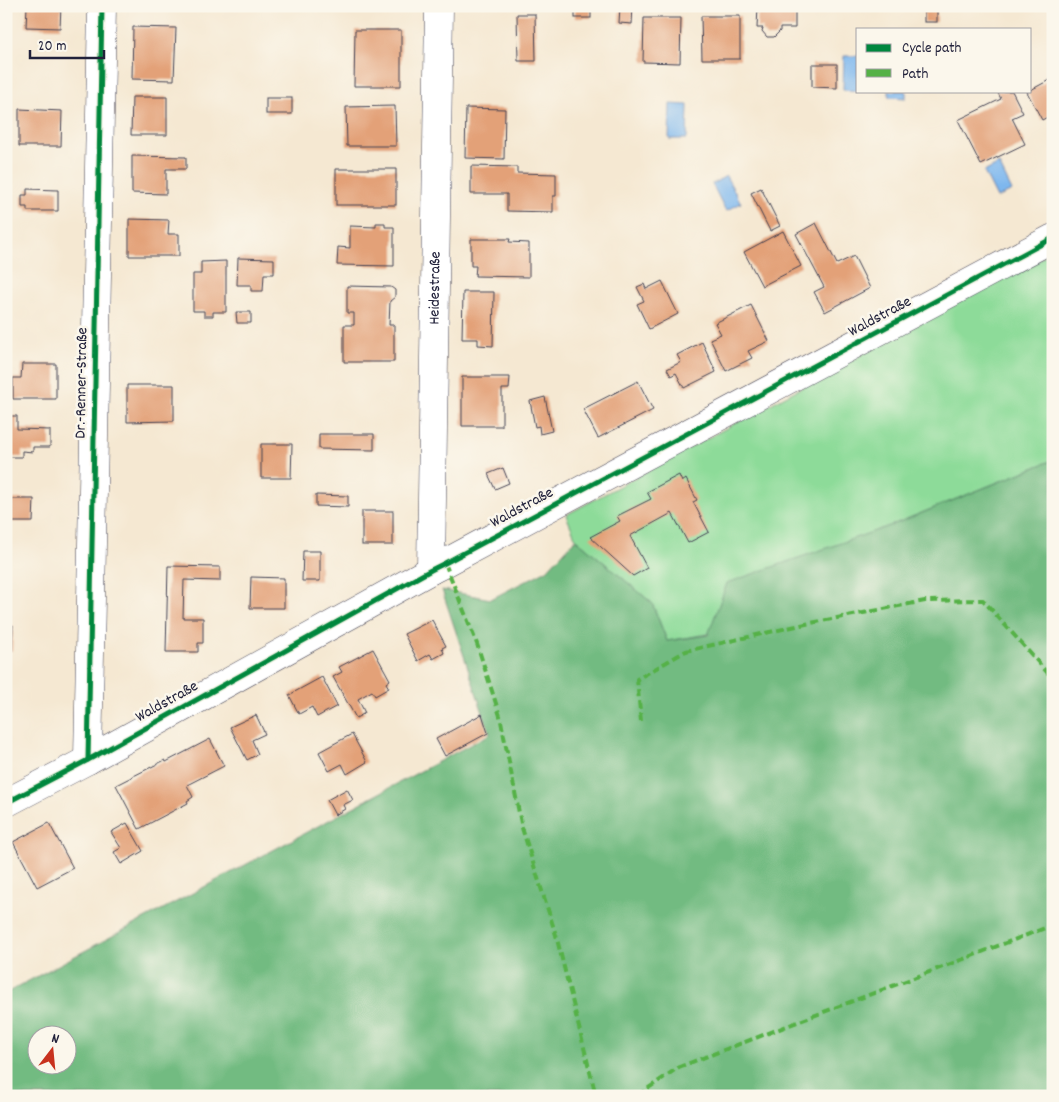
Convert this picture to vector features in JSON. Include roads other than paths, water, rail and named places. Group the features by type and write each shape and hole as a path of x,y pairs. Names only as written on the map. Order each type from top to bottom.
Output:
{"street":[{"name":"Dr.-Renner-Straße","path":"88,760 102,6"},
{"name":"Heidestraße","path":"431,570 440,6"},
{"name":"Waldstraße","path":"6,803 88,760 431,570 1053,238"}],"water":[{"path":"844,56 856,56 856,91 843,90"},
{"path":"889,92 906,92 906,98 889,97"},
{"path":"670,104 688,105 687,139 669,139"},
{"path":"999,164 1012,191 997,198 984,172"},
{"path":"726,176 741,203 726,211 712,184"}]}
